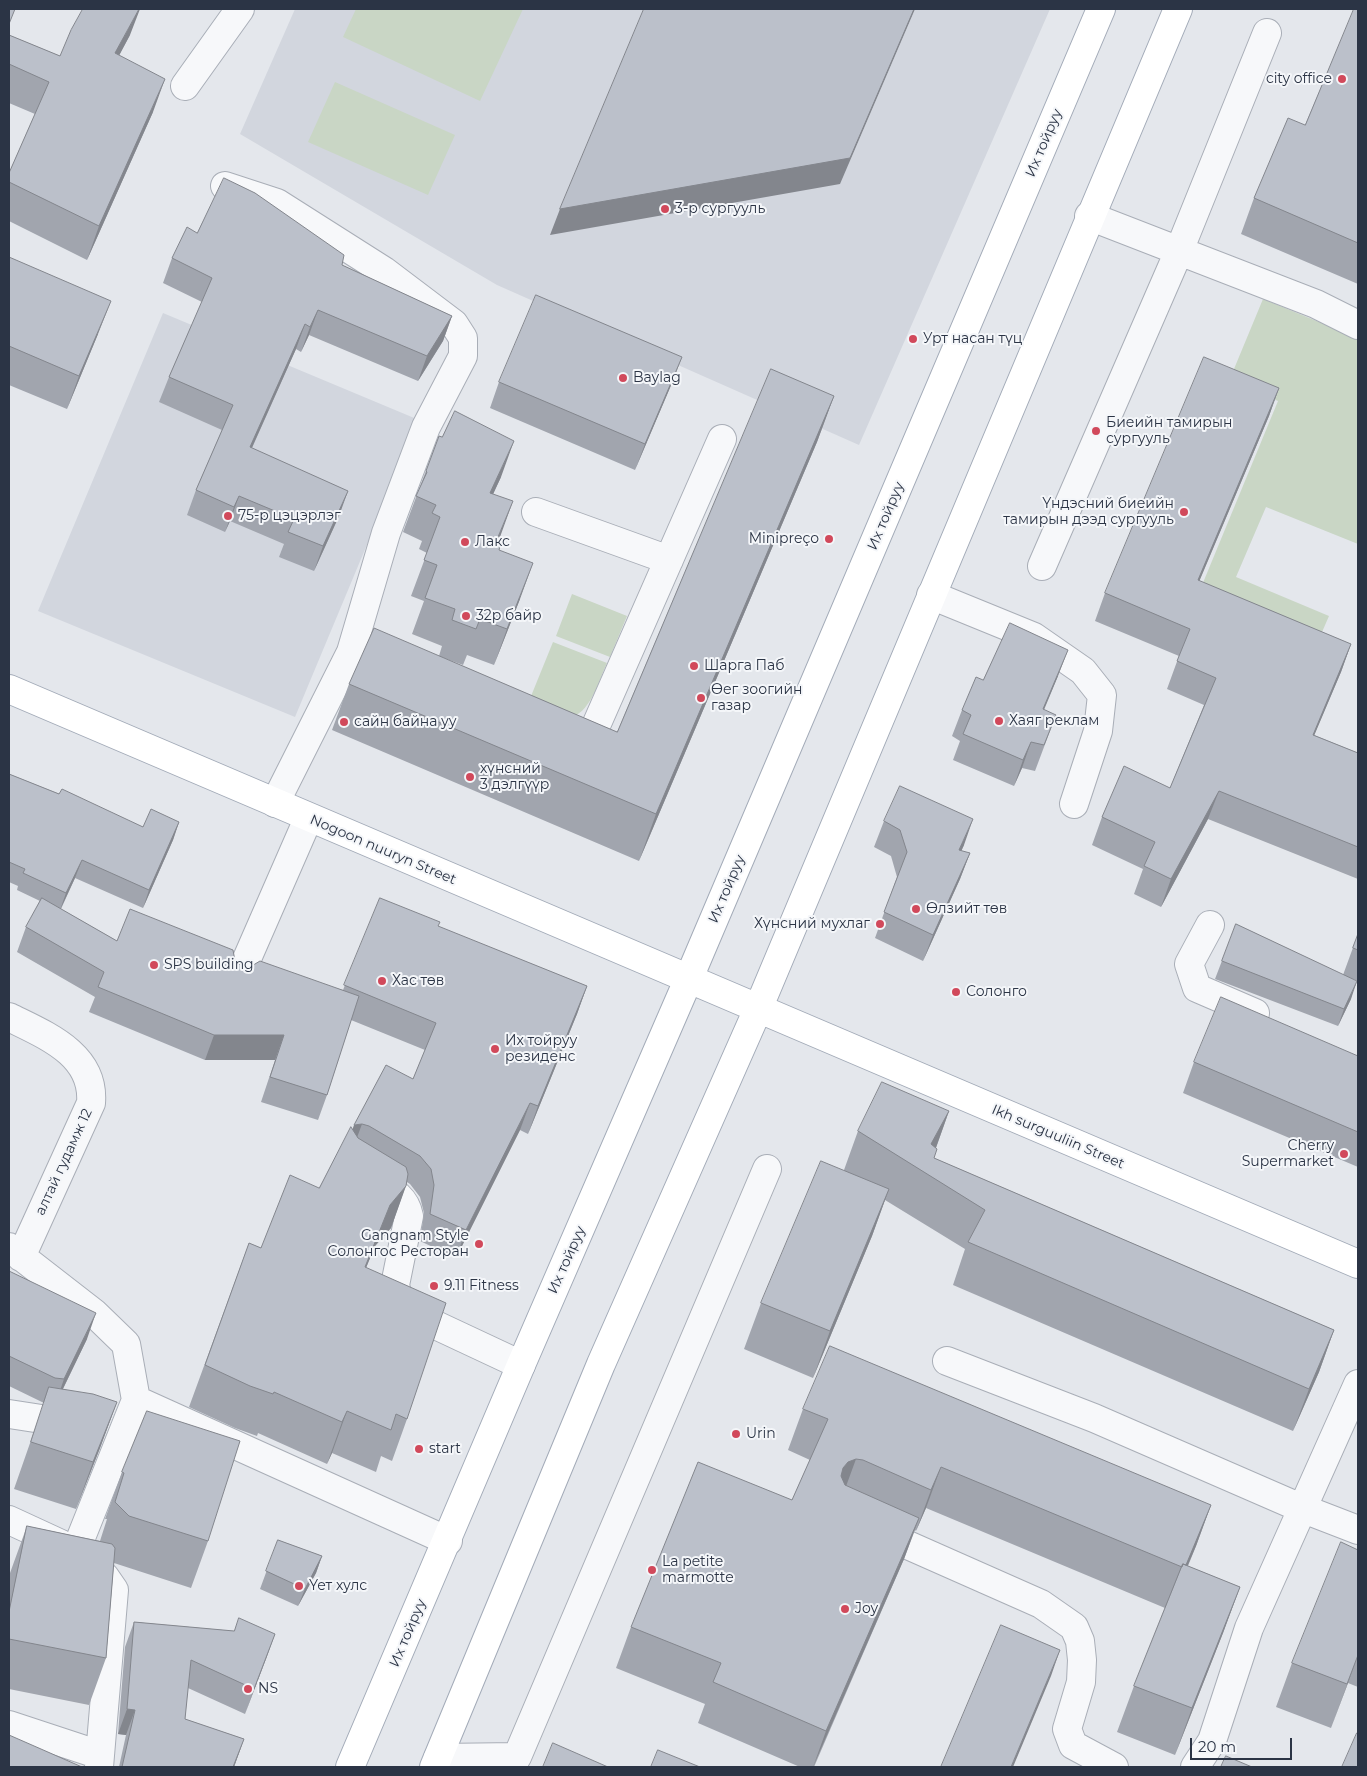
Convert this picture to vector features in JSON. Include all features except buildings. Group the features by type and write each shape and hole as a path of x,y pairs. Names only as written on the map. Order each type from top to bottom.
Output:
{"main road":[{"name":"Их тойруу","path":"350,1767 448,1541 521,1365 689,978 1101,9"},
{"path":"436,1762 601,1364 758,1009 1089,216 1178,9"},
{"name":"Nogoon nuuryn Street","path":"9,690 758,1009"},
{"name":"Ikh surguuliin Street","path":"758,1009 1358,1264"}],"street":[{"path":"186,86 240,9"},
{"path":"1042,566 1179,251 1267,33"},
{"path":"222,185 277,203 384,271 454,324 463,338 463,356 426,427 386,533 351,652 275,803"},
{"path":"1089,216 1316,304 1358,325"},
{"path":"551,732 587,746 722,439"},
{"path":"536,512 669,560"},
{"path":"931,595 1034,638 1082,671 1102,695 1098,731 1074,804"},
{"path":"351,652 424,681"},
{"path":"239,977 308,818"},
{"path":"1210,925 1189,964 1197,988 1278,1022"},
{"name":"алтай гудамж 12","path":"9,1017 51,1038 72,1053 89,1079 92,1091 91,1103 15,1252"},
{"path":"351,1167 402,1198 407,1205 409,1216 396,1285 399,1302 410,1313 521,1365"},
{"path":"436,1762 515,1762 767,1169"},
{"path":"15,1252 94,1313 126,1344 136,1400 76,1550"},
{"path":"947,1361 1094,1418 1301,1508 1358,1530"},
{"path":"1195,1767 1212,1741 1249,1628 1358,1384"},
{"path":"136,1400 448,1541"},
{"path":"9,1414 123,1432"},
{"path":"9,1520 76,1550 105,1577 114,1590 100,1761 9,1725"},
{"path":"851,1520 1041,1604 1074,1628 1080,1641 1082,1674 1068,1729 1073,1745 1114,1767"}],"shaded area":[{"name":"3-р сургууль","path":"295,9 1050,9 859,445 497,285 240,134"},
{"name":"75-р цэцэрлэг","path":"163,313 419,420 295,717 38,611"}],"green space":[{"path":"356,9 523,9 480,101 343,37"},
{"path":"335,82 455,135 428,195 308,142"},
{"path":"1263,299 1358,338 1358,544 1266,507 1236,577 1329,616 1319,639 1200,590 1278,401 1229,381"},
{"path":"572,594 627,616 610,657 556,636"},
{"path":"553,642 607,663 592,698 580,712 573,716 559,716 527,706"}],"place":[{"name":"city office","path":"1342,79"},
{"name":"3-р сургууль","path":"665,209"},
{"name":"Урт насан түц","path":"913,339"},
{"name":"Baylag","path":"623,378"},
{"name":"Биеийн тамирын сургууль","path":"1096,431"},
{"name":"Үндэсний биеийн тамирын дээд сургууль","path":"1184,512"},
{"name":"75-р цэцэрлэг","path":"228,516"},
{"name":"Minipreço","path":"829,539"},
{"name":"Лакс","path":"465,542"},
{"name":"32р байр","path":"466,616"},
{"name":"Шарга Паб","path":"694,666"},
{"name":"Өег зоогийн газар","path":"701,698"},
{"name":"Хаяг реклам","path":"999,721"},
{"name":"сайн байна уу","path":"344,722"},
{"name":"хүнсний 3 дэлгүүр","path":"470,777"},
{"name":"Өлзийт төв","path":"916,909"},
{"name":"Хүнсний мухлаг","path":"880,924"},
{"name":"SPS building","path":"154,965"},
{"name":"Хас төв","path":"382,981"},
{"name":"Солонго","path":"956,992"},
{"name":"Их тойруу резиденс","path":"495,1049"},
{"name":"Cherry Supermarket","path":"1344,1154"},
{"name":"Gangnam Style Cолонгос Pесторан","path":"479,1244"},
{"name":"9.11 Fitness","path":"434,1286"},
{"name":"Urin","path":"736,1434"},
{"name":"start","path":"419,1449"},
{"name":"La petite marmotte","path":"652,1570"},
{"name":"Үет хулс","path":"299,1586"},
{"name":"Joy","path":"845,1609"},
{"name":"NS","path":"248,1689"}]}
